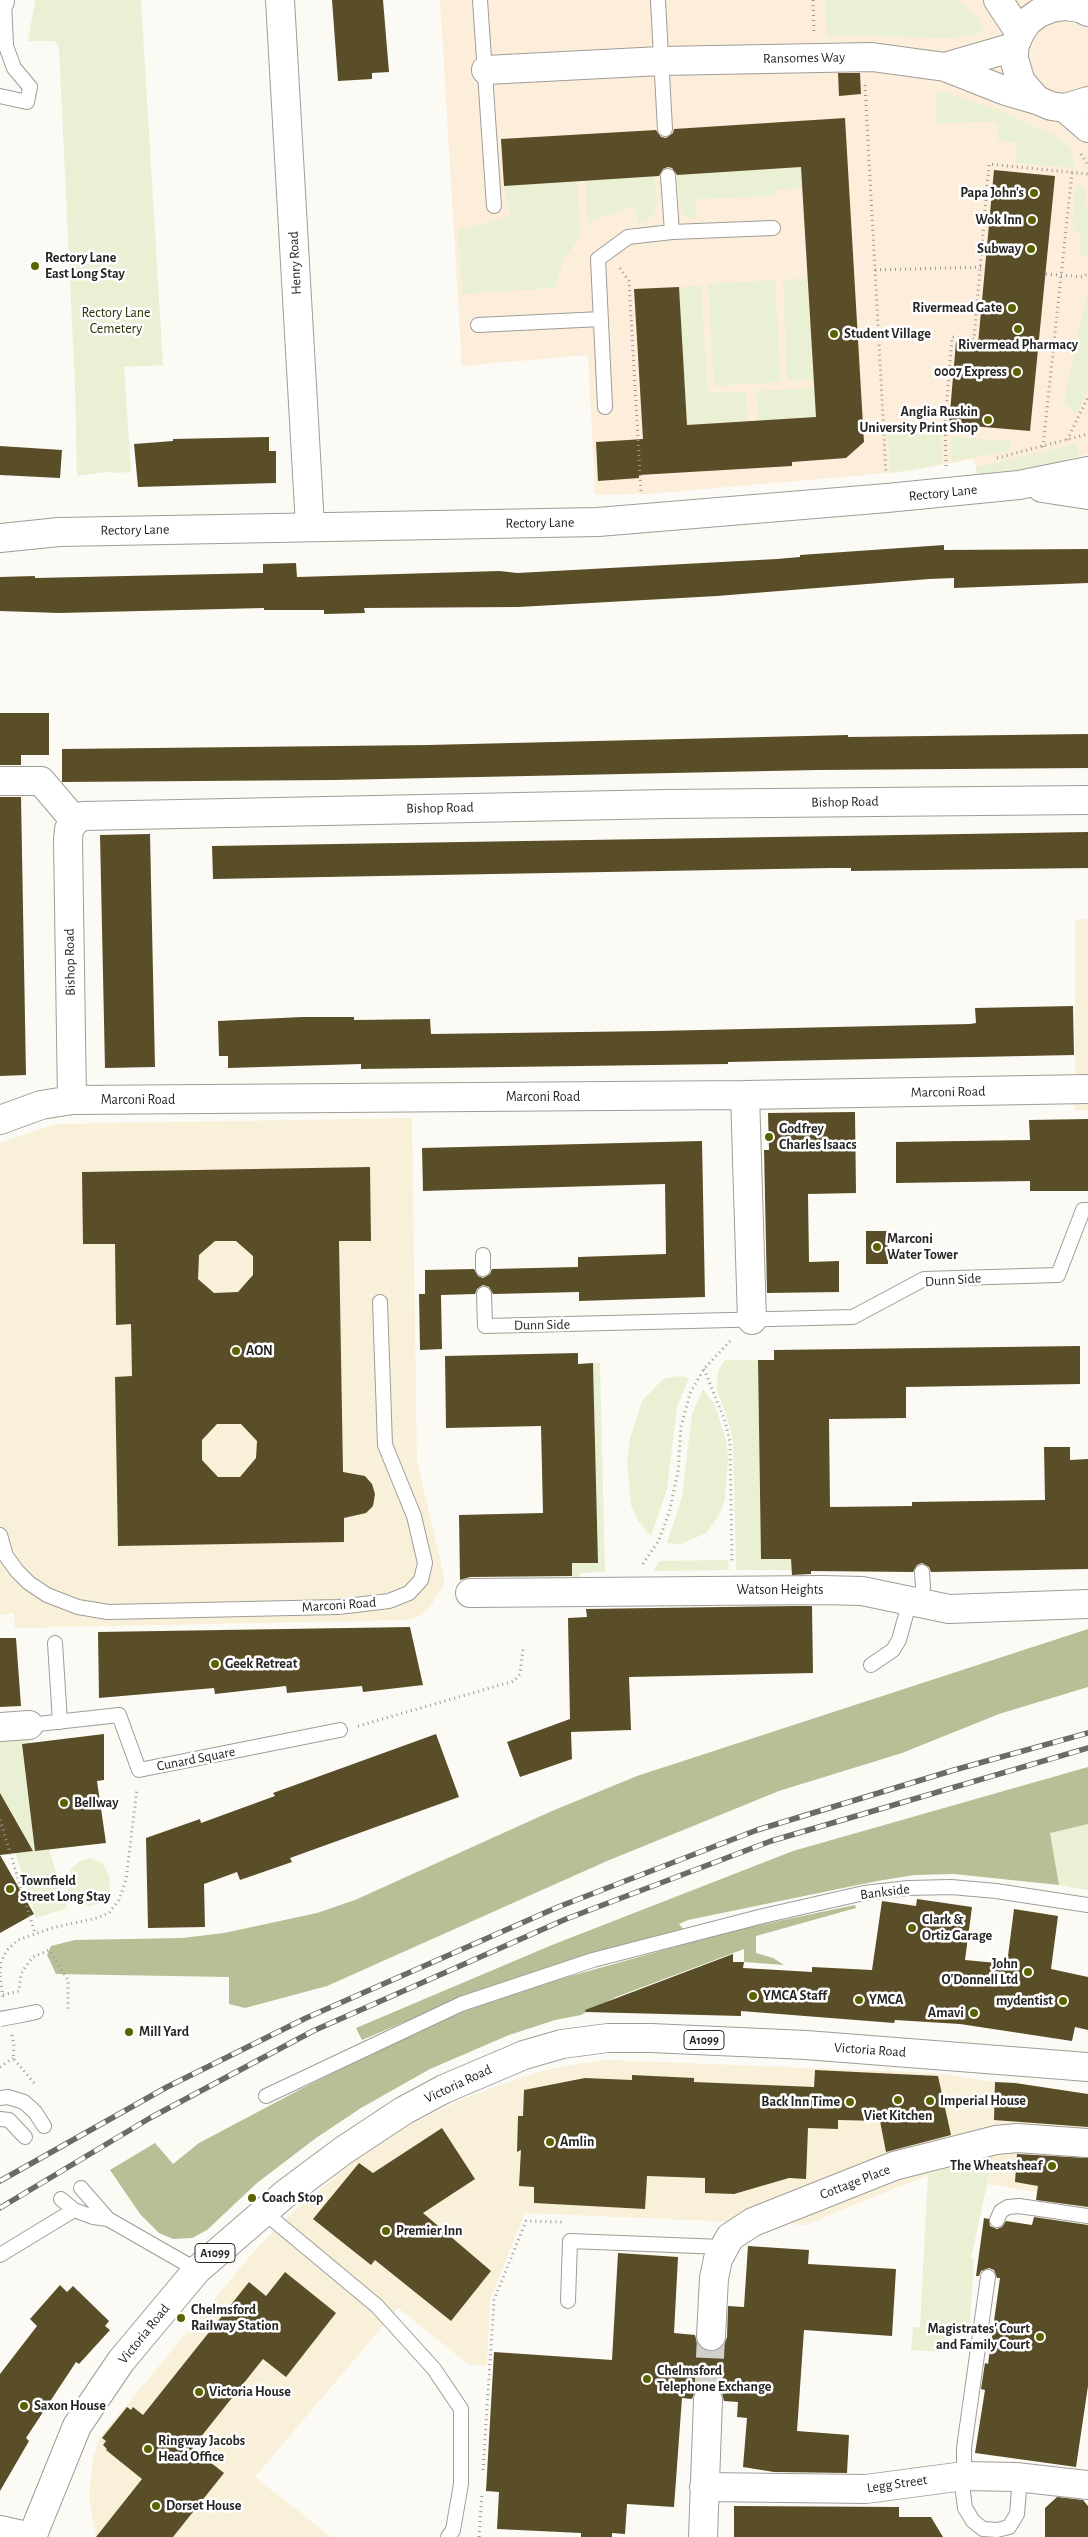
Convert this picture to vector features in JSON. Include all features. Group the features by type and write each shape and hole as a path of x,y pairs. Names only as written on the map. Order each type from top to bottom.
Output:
{"street":[{"name":"Henry Road","path":"280,0 310,526"},
{"path":"998,0 1017,40 1016,71 1028,92 1038,100"},
{"path":"1017,40 1028,21 1039,13 1052,8 1074,6"},
{"name":"Ransomes Way","path":"945,67 1017,40"},
{"name":"Ransomes Way","path":"486,70 661,61 864,57 897,59 945,67 1051,106 1077,104"},
{"path":"1077,104 1088,128"},
{"name":"Rectory Lane","path":"0,538 59,532 598,522 1019,485 1088,472"},
{"name":"Rectory Lane","path":"1019,485 1088,495"},
{"name":"Rectory Lane","path":"0,522 59,532"},
{"path":"0,781 41,781 74,821"},
{"name":"Bishop Road","path":"72,1100 68,840 69,829 74,821 83,816 1088,800"},
{"name":"Marconi Road","path":"0,1120 41,1106 72,1100 745,1095 1088,1089"},
{"path":"745,1095 752,1320"},
{"name":"Watson Heights","path":"470,1593 733,1590 862,1591 949,1609 1088,1604"},
{"path":"0,1727 29,1725"},
{"name":"Victoria Road","path":"15,2534 86,2411 121,2361 197,2270 264,2212 344,2150 403,2111 444,2089 486,2070 562,2044 608,2038 705,2040 938,2054 1088,2067"},
{"name":"Cottage Place","path":"711,2336 714,2278 718,2259 730,2237 753,2222 894,2166 996,2140 1017,2138 1088,2143"},
{"path":"703,2537 708,2400"},
{"name":"Legg Street","path":"704,2487 866,2489 962,2477 1020,2477 1088,2485"}],"lane":[{"path":"0,96 27,102 30,87 14,68 6,46 4,0"},
{"path":"480,0 494,206"},
{"path":"658,1 666,129"},
{"path":"668,176 672,232"},
{"path":"605,407 598,259 628,237 672,232 773,228"},
{"path":"478,325 600,319"},
{"name":"Dunn Side","path":"484,1294 485,1326 853,1317 924,1279 1058,1275 1083,1210 1088,1210"},
{"name":"Marconi Road","path":"0,1535 6,1556 29,1583 47,1595 78,1607 108,1612 338,1607 389,1601 409,1593 421,1580 425,1564 414,1516 385,1445 380,1302"},
{"path":"871,1665 893,1650 899,1640 915,1601 923,1587 922,1572"},
{"path":"55,1643 60,1722"},
{"name":"Cunard Square","path":"29,1725 119,1715 139,1770 340,1730"},
{"name":"Bankside","path":"266,2096 461,2004 584,1963 686,1935 864,1893 908,1888 951,1887 996,1891 1088,1906"},
{"path":"0,2019 36,2012"},
{"path":"0,2098 8,2097 24,2102 35,2112 44,2126"},
{"path":"0,2119 9,2120 25,2137"},
{"path":"81,2188 108,2219 197,2270"},
{"path":"61,2199 74,2210 93,2217 108,2219"},
{"path":"997,2220 1001,2212 1008,2207 1019,2206 1088,2216"},
{"path":"0,2255 74,2210"},
{"path":"264,2212 377,2306 434,2369 461,2409 461,2484 453,2530 448,2537"},
{"path":"568,2301 570,2241 723,2247"},
{"path":"988,2277 964,2448 962,2477 966,2508 973,2521 983,2529 997,2530 1009,2527 1017,2514 1020,2477"}],"path":[{"path":"864,57 887,498"},
{"path":"946,470 946,424 952,337 974,339 983,266 989,164 1088,174"},
{"path":"1043,446 1072,172"},
{"path":"608,251 629,281 643,519"},
{"path":"875,270 983,266"},
{"path":"1046,274 1083,277 1088,273"},
{"path":"1066,440 1088,397"},
{"path":"641,1566 650,1556 659,1540 669,1513 678,1472 684,1409 704,1369 752,1320"},
{"path":"704,1369 725,1421 730,1442 733,1590"},
{"path":"340,1730 514,1681 520,1674 523,1649"},
{"path":"0,1973 1,1962 7,1950 18,1940 52,1928 97,1918 110,1912 120,1900 126,1880 139,1770"},
{"path":"0,1820 35,1933"},
{"path":"3,1995 19,1991 21,1974 26,1966 33,1957 49,1950 68,1980 68,2009"},
{"path":"0,2067 13,2058"},
{"path":"483,2478 494,2300 526,2221 565,2222"},
{"path":"479,2537 482,2488"}],"shaded area":[{"path":"440,0 1088,0 1088,454 1061,462 977,475 974,459 908,471 647,494 595,495 588,355 462,366"},
{"path":"1088,919 1088,1110 1075,1110 1075,920"},
{"path":"412,1118 417,1461 444,1576 443,1586 430,1607 420,1616 409,1620 15,1628 14,1613 0,1615 0,1143 55,1124"},
{"path":"608,2060 937,2073 995,2082 994,2120 1009,2120 1011,2083 1088,2094 1088,2201 988,2184 993,2152 928,2175 806,2225 525,2213 490,2300 487,2366 468,2364 398,2308 255,2477 331,2537 96,2537 89,2497 93,2457 100,2437 256,2249 292,2213 357,2159 408,2126 462,2099 534,2073"}],"green space":[{"name":"Rectory Lane Cemetery","path":"35,0 141,0 163,365 124,367 131,472 114,473 113,471 77,476 75,386 59,48 55,41 28,41"},
{"path":"825,0 958,0 977,17 985,31 970,36 947,38 827,35"},
{"path":"939,91 997,109 1057,137 1070,147 1073,155 1073,168 1016,163 1017,143 998,140 996,122 937,123 935,96"},
{"path":"801,167 802,188 776,190 777,196 696,199 697,218 691,219 684,215 680,205 677,175"},
{"path":"653,176 658,203 654,214 647,220 639,224 634,207 595,219 588,225 585,180"},
{"path":"577,181 581,235 563,261 555,288 462,294 458,230 510,216 504,186"},
{"path":"1076,183 1086,189 1085,204 1088,206 1088,258 1080,253 1081,235 1072,228"},
{"path":"807,278 813,379 787,381 783,280"},
{"path":"775,280 781,382 714,386 708,284"},
{"path":"701,286 708,393 746,392 748,421 687,425 679,287"},
{"path":"1086,296 1088,297 1088,388 1077,414 1064,403"},
{"path":"814,388 816,417 758,421 756,391"},
{"path":"888,434 941,435 941,464 891,473"},
{"path":"951,437 1011,441 1011,450 952,462"},
{"path":"1075,444 1080,456 1032,468 977,475 976,467"},
{"path":"725,1360 758,1360 761,1559 791,1559 792,1570 736,1570 733,1441 728,1420 717,1390 718,1371"},
{"path":"593,1363 600,1363 605,1572 581,1573 580,1577 572,1577 572,1563 598,1563"},
{"path":"678,1376 689,1378 677,1407 667,1489 651,1536 638,1521 631,1505 627,1462 630,1439 642,1401 663,1379"},
{"path":"703,1389 715,1405 727,1443 728,1461 725,1500 718,1517 706,1533 681,1544 667,1543 682,1497 692,1414"},
{"path":"728,1560 729,1570 654,1571 659,1561"},
{"path":"1088,1629 1088,1687 999,1714 902,1753 779,1791 607,1861 327,1986 245,2008 229,2004 229,1977 56,1974 47,1955 51,1946 75,1940 182,1938 224,1933 317,1913 355,1900 552,1811 637,1776"},
{"path":"30,1733 30,1743 22,1745 32,1826 35,1826 49,1849 67,1908 36,1918 0,1805 0,1736"},
{"path":"1088,1767 1088,1824 1050,1833 1059,1885 954,1874 915,1875 877,1881 688,1920 679,1924 684,1930 458,1999 362,2040 356,2028 552,1945 793,1851"},
{"path":"1088,1824 1088,1890 1059,1885 1050,1832"},
{"path":"91,1858 102,1863 109,1875 110,1887 108,1897 99,1904 89,1906 80,1904 73,1899 68,1891 66,1879 71,1869 80,1861"},
{"path":"855,1905 856,1908 756,1936 756,1953 773,1958 784,1965 744,1962 744,1949 616,1997 581,2015 555,2020 509,2035 430,2069 361,2108 316,2138 257,2183 207,2230 192,2238 173,2239 159,2233 140,2214 110,2170 155,2143 173,2164 199,2143 301,2089 404,2037 472,2008 535,1986 682,1945 687,1940"},
{"path":"994,2152 971,2258 974,2259 969,2336 949,2335 947,2352 911,2350 913,2327 920,2327 928,2175"}],"building":[{"path":"332,0 383,0 389,72 372,73 372,79 338,81"},
{"path":"838,73 860,73 861,94 839,96"},
{"name":"Student Village","path":"845,118 864,442 846,458 792,462 792,466 639,475 639,478 598,481 596,442 643,439 634,289 679,287 687,425 816,417 801,167 677,175 672,168 668,167 663,169 659,176 504,186 501,139 656,130 661,137 666,138 673,133 674,129"},
{"name":"Rivermead Gate","path":"994,170 1055,176 1030,431 949,424 956,342 978,344"},
{"path":"269,437 269,451 276,451 276,483 138,487 134,444 173,441 173,439"},
{"path":"0,446 62,450 60,478 0,475"},
{"path":"944,545 944,550 1088,549 1088,583 954,588 954,578 929,579 717,596 518,607 364,608 365,613 324,614 324,610 264,610 264,608 59,613 0,611 0,577 35,576 35,578 263,573 263,564 296,563 297,577 500,571 517,573 777,559 800,557 800,555"},
{"path":"0,713 49,713 49,755 21,755 21,765 0,765"},
{"path":"1088,734 1088,768 817,770 334,780 62,782 62,749 428,745 848,735 848,737"},
{"path":"0,797 21,797 26,1075 0,1076"},
{"path":"1088,832 1088,868 851,871 851,868 831,868 213,879 212,846"},
{"path":"150,834 155,1067 105,1068 100,835"},
{"path":"1073,1006 1074,1055 728,1062 728,1064 361,1069 361,1064 228,1068 228,1056 219,1056 218,1021 302,1017 354,1017 354,1020 430,1019 431,1034 656,1031 970,1024 976,1023 975,1008"},
{"path":"855,1112 856,1193 808,1194 809,1262 839,1261 839,1292 767,1293 764,1150 769,1150 768,1113"},
{"path":"1088,1119 1088,1191 1030,1191 1030,1181 896,1183 896,1142 1030,1140 1029,1120"},
{"path":"702,1141 705,1297 579,1301 579,1292 493,1294 489,1287 483,1285 477,1289 475,1294 441,1295 442,1349 420,1350 419,1294 425,1294 425,1270 474,1269 478,1276 483,1278 490,1274 492,1269 578,1267 578,1257 666,1254 665,1184 423,1191 422,1148"},
{"name":"AON","path":"370,1167 371,1241 339,1241 343,1472 365,1476 372,1484 375,1494 373,1506 366,1513 344,1518 344,1542 118,1546 115,1377 132,1376 131,1324 116,1325 115,1244 83,1244 82,1172","holes":["215,1241 236,1241 253,1256 253,1275 238,1292 214,1293 198,1279 199,1255","217,1424 241,1424 257,1441 256,1458 240,1477 218,1477 202,1460 202,1440"]},
{"name":"Marconi Water Tower","path":"866,1231 888,1231 888,1264 866,1264"},
{"path":"1080,1346 1080,1384 906,1387 906,1418 829,1419 830,1507 912,1506 912,1502 1045,1500 1044,1447 1070,1447 1070,1460 1088,1459 1088,1569 931,1572 929,1567 922,1563 917,1565 913,1572 811,1571 811,1574 792,1575 791,1559 761,1559 758,1360 774,1360 774,1350"},
{"path":"578,1353 578,1364 593,1363 598,1563 572,1563 572,1576 470,1577 460,1580 459,1515 543,1513 541,1426 446,1428 445,1356"},
{"path":"812,1606 813,1673 629,1677 631,1730 571,1732 572,1759 520,1777 507,1742 570,1719 568,1618 587,1617 586,1609"},
{"path":"410,1627 423,1685 363,1692 362,1686 287,1693 286,1686 215,1694 214,1688 99,1698 98,1632"},
{"path":"0,1638 16,1638 21,1706 0,1707"},
{"name":"Bellway","path":"104,1734 104,1780 97,1781 106,1843 35,1851 22,1744"},
{"path":"436,1734 459,1797 290,1858 292,1862 240,1880 237,1872 204,1884 205,1927 148,1928 146,1838 200,1819 201,1823 275,1796 273,1793"},
{"path":"0,1793 33,1851 0,1855"},
{"name":"Townfield Street Long Stay","path":"0,1855 34,1914 0,1933"},
{"path":"917,1899 972,1907 965,1960 1007,1964 1014,1909 1058,1916 1051,1969 1088,1977 1088,2030 1075,2027 1072,2041 960,2024 895,2020 894,2023 741,2011 741,2016 586,2012 585,2010 733,1954 733,1962 744,1962 743,1968 812,1972 812,1967 872,1970 882,1901 916,1906"},
{"name":"Amlin","path":"815,2070 938,2076 951,2135 886,2152 880,2121 838,2120 838,2129 808,2128 806,2179 789,2178 734,2194 705,2193 705,2178 647,2176 645,2209 534,2203 534,2187 519,2186 521,2150 517,2152 518,2116 523,2116 524,2090 585,2078 632,2080 632,2075 694,2078 694,2082 814,2087"},
{"path":"995,2082 1015,2083 1088,2094 1088,2127 994,2120"},
{"name":"Premier Inn","path":"442,2128 475,2179 423,2213 491,2271 451,2321 375,2260 371,2265 313,2219 359,2163 373,2173"},
{"name":"The Wheatsheaf","path":"1017,2154 1088,2158 1088,2207 1036,2200 1038,2186 1015,2182"},
{"name":"Magistrates' Court and Family Court","path":"1034,2217 1088,2225 1088,2386 1076,2467 975,2453 985,2390 981,2389 985,2363 988,2364 1000,2278 997,2278 994,2270 989,2268 981,2271 979,2276 976,2276 984,2218 989,2219 990,2226 997,2229 1002,2227 1006,2221 1032,2225"},
{"name":"Chelmsford Telephone Exchange","path":"748,2246 809,2250 808,2264 896,2269 892,2336 804,2330 797,2431 849,2435 847,2473 774,2472 743,2467 747,2418 737,2417 738,2402 724,2401 722,2393 717,2387 708,2384 700,2386 695,2391 692,2399 682,2398 674,2507 627,2504 625,2534 612,2533 612,2537 581,2537 581,2533 497,2529 499,2492 486,2491 494,2352 612,2360 618,2253 678,2257 674,2333 695,2335 697,2343 702,2349 710,2352 718,2350 724,2345 727,2337 728,2306 744,2307"},
{"name":"Victoria House","path":"285,2272 336,2313 286,2377 263,2359 192,2448 224,2473 173,2537 96,2537 142,2479 106,2450 103,2445 106,2441 102,2438 127,2407 131,2410 133,2407 143,2415 249,2282 266,2296"},
{"name":"Saxon House","path":"60,2285 67,2292 73,2286 109,2321 105,2326 110,2330 79,2364 76,2362 26,2438 29,2441 0,2491 0,2374 37,2326 30,2319"},
{"path":"1057,2497 1083,2500 1088,2506 1088,2537 1045,2537 1045,2508"},
{"path":"734,2506 899,2507 899,2517 931,2517 943,2537 734,2537"}],"tunnel":[{"path":"708,2400 711,2336"}],"railway":[{"path":"0,2181 167,2087 306,2018 558,1907 757,1830 954,1770 1088,1733"},
{"path":"0,2208 150,2118 313,2031 566,1919 771,1841 1088,1748"}],"place":[{"name":"Papa John's","path":"1034,193"},
{"name":"Wok Inn","path":"1032,220"},
{"name":"Subway","path":"1031,249"},
{"name":"Rectory Lane East Long Stay","path":"35,266"},
{"name":"Rivermead Gate","path":"1012,308"},
{"name":"Rivermead Pharmacy","path":"1018,329"},
{"name":"Student Village","path":"834,334"},
{"name":"0007 Express","path":"1017,372"},
{"name":"Anglia Ruskin University Print Shop","path":"988,420"},
{"name":"Godfrey Charles Isaacs","path":"769,1137"},
{"name":"Marconi Water Tower","path":"877,1247"},
{"name":"AON","path":"236,1351"},
{"name":"Geek Retreat","path":"215,1664"},
{"name":"Bellway","path":"64,1803"},
{"name":"Townfield Street Long Stay","path":"10,1889"},
{"name":"Clark & Ortiz Garage","path":"912,1928"},
{"name":"John O'Donnell Ltd","path":"1028,1972"},
{"name":"YMCA Staff","path":"753,1996"},
{"name":"YMCA","path":"859,2000"},
{"name":"mydentist","path":"1063,2001"},
{"name":"Amavi","path":"974,2013"},
{"name":"Mill Yard","path":"129,2032"},
{"name":"Viet Kitchen","path":"898,2100"},
{"name":"Imperial House","path":"930,2101"},
{"name":"Back Inn Time","path":"850,2102"},
{"name":"Amlin","path":"550,2142"},
{"name":"The Wheatsheaf","path":"1052,2166"},
{"name":"Coach Stop","path":"252,2198"},
{"name":"Premier Inn","path":"386,2231"},
{"name":"Chelmsford Railway Station","path":"181,2318"},
{"name":"Magistrates' Court and Family Court","path":"1040,2337"},
{"name":"Chelmsford Telephone Exchange","path":"647,2379"},
{"name":"Victoria House","path":"199,2392"},
{"name":"Saxon House","path":"24,2406"},
{"name":"Ringway Jacobs Head Office","path":"148,2449"},
{"name":"Dorset House","path":"156,2506"}]}
